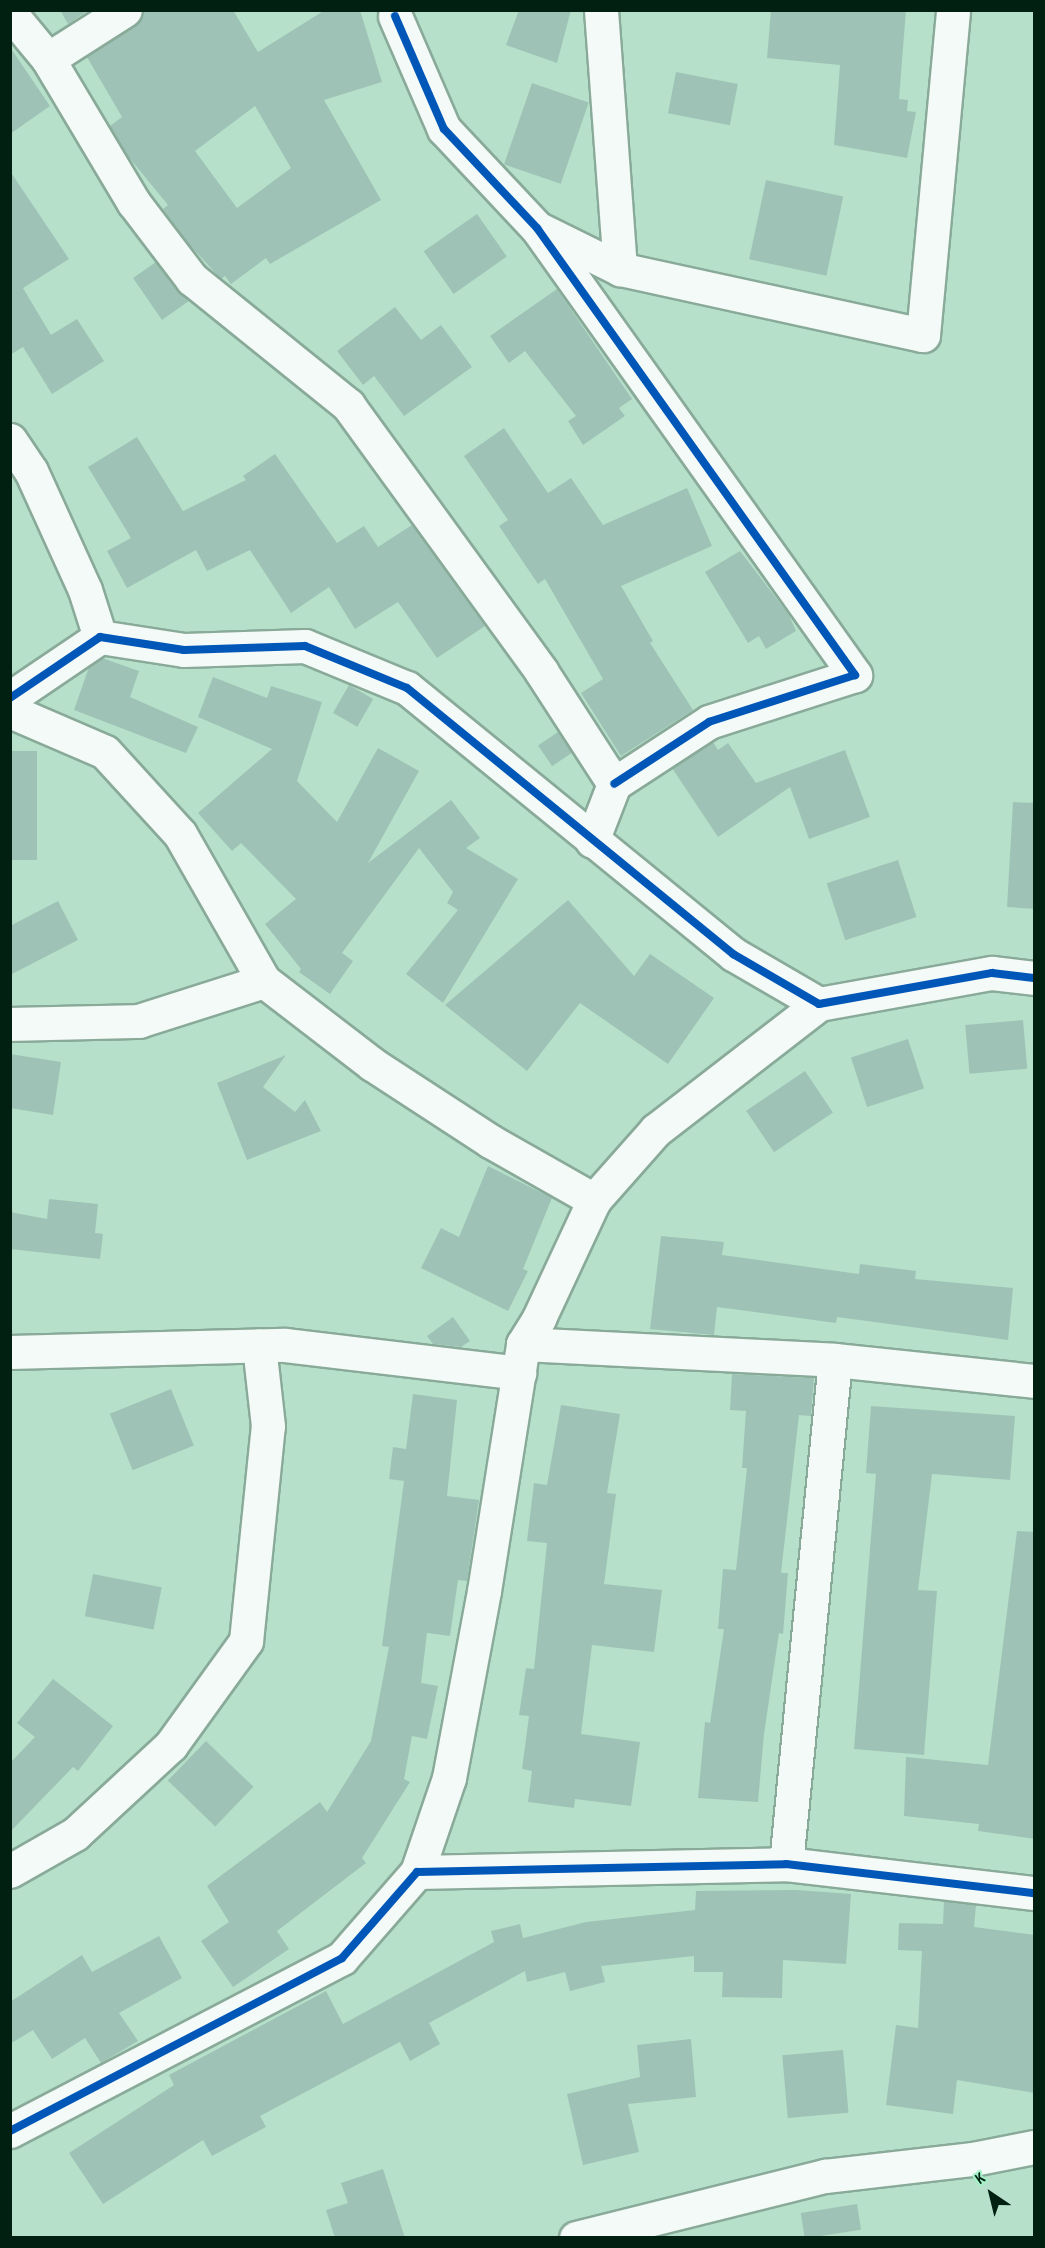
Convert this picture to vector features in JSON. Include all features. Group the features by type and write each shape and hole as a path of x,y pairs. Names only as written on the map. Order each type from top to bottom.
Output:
{"street":[{"path":"48,58 124,10"},
{"path":"601,10 620,268"},
{"path":"537,228 620,268 923,335 953,10"},
{"path":"10,13 48,58 134,203 192,279 348,405 541,671 614,784"},
{"path":"395,16 444,129 537,228 855,675 709,722 614,784 592,841"},
{"path":"10,440 41,492 85,590 100,637"},
{"path":"10,698 100,637 184,650 305,646 407,688 733,954 819,1004"},
{"path":"10,711 105,752 180,834 264,981 372,1064 490,1141 594,1200"},
{"path":"10,2131 342,1958 417,1872 449,1778 484,1591 521,1359 594,1200 656,1130 819,1004 992,973 1035,978"},
{"path":"10,1024 140,1021 264,981"},
{"path":"10,1352 285,1345 521,1359 835,1360 1035,1381"},
{"path":"10,1871 75,1834 171,1745 246,1641 268,1426 259,1346"},
{"path":"786,1864 835,1360"},
{"path":"417,1872 786,1864 1035,1893"},
{"path":"576,2238 825,2176 973,2159 1035,2147"}],"building":[{"path":"60,10 89,10 68,24"},
{"path":"144,10 233,10 258,52 325,10 360,10 382,82 324,100 381,200 270,264 266,258 231,284 225,276 221,279 186,241 163,209 168,205 127,155 110,126 122,117 87,57 135,26","holes":["255,106 291,168 237,208 195,151"]},
{"path":"519,10 571,10 557,63 506,45"},
{"path":"771,10 906,10 899,99 908,100 907,111 916,112 907,158 834,145 840,65 767,58"},
{"path":"10,47 50,106 10,134"},
{"path":"676,72 738,84 730,125 668,113"},
{"path":"532,83 589,103 561,184 504,164"},
{"path":"10,171 69,259 23,288 51,335 77,319 104,361 52,394 23,347 10,355"},
{"path":"766,180 843,196 826,276 749,259"},
{"path":"477,214 507,257 454,294 424,251"},
{"path":"156,262 189,301 162,320 133,278"},
{"path":"557,289 632,399 619,408 625,416 583,445 568,421 576,416 525,351 509,363 490,336"},
{"path":"395,307 421,340 441,325 472,367 404,416 374,376 363,385 337,351"},
{"path":"504,428 548,493 571,478 603,525 687,488 712,546 621,586 653,641 650,643 693,710 621,756 581,693 603,679 545,579 538,584 499,526 508,520 464,456"},
{"path":"137,437 183,511 246,480 243,476 275,454 337,543 364,526 378,547 412,525 485,626 437,658 398,602 355,629 329,587 291,613 250,550 207,571 196,550 127,588 107,551 131,538 88,467"},
{"path":"740,551 789,615 796,631 766,649 759,636 748,643 705,572"},
{"path":"102,658 139,671 130,697 198,727 186,753 74,710 89,667"},
{"path":"213,677 267,698 271,686 322,702 297,781 337,822 378,748 419,771 368,863 451,800 480,838 466,848 518,879 443,1003 406,974 458,910 447,903 453,892 419,848 342,953 353,961 330,994 299,972 301,969 265,924 296,899 241,843 232,851 198,813 272,749 198,717"},
{"path":"349,685 373,699 357,727 333,713"},
{"path":"558,732 572,753 552,766 538,745"},
{"path":"713,742 718,750 728,743 756,783 845,750 870,817 809,839 790,787 718,837 672,768"},
{"path":"10,751 37,751 37,860 10,860"},
{"path":"1013,802 1035,803 1035,909 1007,907"},
{"path":"898,860 917,917 845,940 827,883"},
{"path":"568,900 634,976 650,954 714,998 668,1064 580,1003 527,1071 445,1005"},
{"path":"58,901 78,940 10,975 10,926"},
{"path":"1023,1020 1027,1069 969,1074 965,1025"},
{"path":"908,1039 924,1088 867,1107 851,1058"},
{"path":"10,1054 61,1062 53,1115 10,1108"},
{"path":"286,1055 263,1087 295,1112 305,1100 321,1131 247,1160 217,1083"},
{"path":"805,1071 833,1112 774,1152 746,1111"},
{"path":"488,1166 552,1198 523,1269 528,1271 508,1311 421,1268 441,1228 459,1237"},
{"path":"49,1199 98,1204 95,1233 103,1234 100,1259 10,1249 10,1212 47,1219"},
{"path":"661,1236 724,1242 722,1255 859,1274 860,1264 916,1271 915,1279 1013,1288 1008,1340 837,1317 836,1323 717,1307 714,1335 650,1329"},
{"path":"453,1317 470,1341 461,1347 433,1344 427,1336"},
{"path":"732,1374 814,1378 811,1416 799,1415 781,1573 788,1573 783,1634 779,1633 764,1734 758,1802 698,1798 705,1722 710,1723 724,1629 718,1629 723,1569 736,1570 747,1468 742,1468 746,1411 730,1410"},
{"path":"171,1389 194,1446 133,1470 110,1414"},
{"path":"413,1394 457,1400 447,1496 479,1500 467,1581 458,1580 450,1636 427,1633 421,1683 438,1686 427,1739 412,1736 404,1779 410,1782 362,1858 366,1863 277,1931 289,1949 233,1987 201,1941 229,1922 207,1886 320,1802 327,1812 371,1741 389,1647 382,1646 404,1481 389,1479 393,1447 406,1449"},
{"path":"561,1405 620,1414 607,1493 616,1494 604,1584 662,1590 654,1652 592,1645 581,1734 640,1742 631,1806 575,1799 574,1808 528,1802 532,1771 522,1769 529,1716 519,1715 526,1668 534,1669 547,1543 527,1541 534,1483 547,1485"},
{"path":"871,1406 1015,1416 1010,1480 932,1474 918,1590 937,1591 924,1755 854,1749 876,1474 866,1473"},
{"path":"1017,1531 1035,1532 1035,1839 978,1831 979,1824 904,1816 906,1757 988,1765"},
{"path":"93,1574 162,1587 154,1630 85,1616"},
{"path":"53,1679 113,1726 78,1771 73,1767 10,1832 10,1763 35,1737 17,1723"},
{"path":"206,1741 253,1787 215,1826 168,1781"},
{"path":"796,1890 851,1894 846,1964 783,1960 782,1998 722,1997 723,1972 694,1972 694,1956 601,1966 605,1982 570,1991 565,1972 527,1982 525,1971 429,2023 440,2044 410,2061 400,2042 260,2116 266,2127 212,2156 203,2140 103,2204 69,2153 174,2085 169,2075 326,1991 343,2024 494,1942 491,1931 520,1924 523,1938 586,1922 695,1910 696,1891"},
{"path":"944,1901 976,1905 974,1927 1035,1935 1035,2093 957,2080 953,2114 886,2105 896,2025 918,2028 922,1951 898,1950 899,1923 943,1924"},
{"path":"159,1936 182,1978 119,2013 138,2041 101,2063 85,2038 52,2059 33,2030 10,2044 10,2002 82,1955 92,1972"},
{"path":"691,2039 696,2097 628,2104 639,2152 583,2165 567,2094 640,2077 637,2045"},
{"path":"843,2050 848,2113 788,2118 782,2055"},
{"path":"383,2169 405,2238 335,2238 326,2210 348,2203 341,2183"},
{"path":"857,2204 861,2230 805,2238 801,2213"}],"cycle path":[{"path":"395,16 444,129 537,228 855,675 709,722 614,784"},
{"path":"10,698 100,637 184,650 305,646 407,688 733,954 819,1004 992,973 1034,978"},
{"path":"10,2131 342,1958 417,1872 786,1864 1034,1893"}]}
